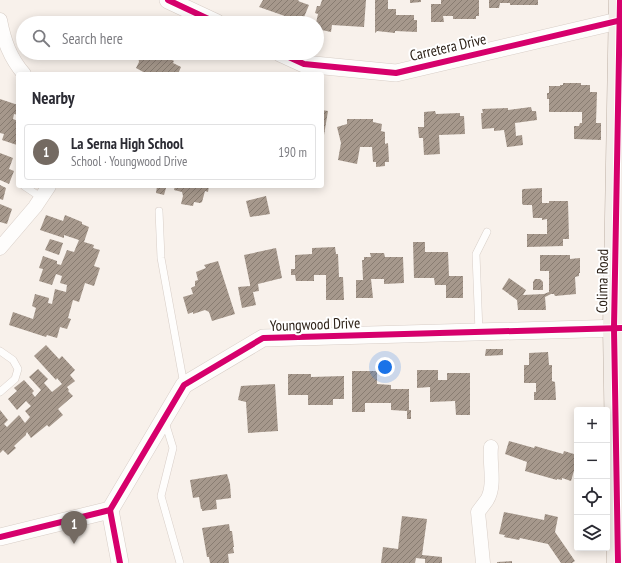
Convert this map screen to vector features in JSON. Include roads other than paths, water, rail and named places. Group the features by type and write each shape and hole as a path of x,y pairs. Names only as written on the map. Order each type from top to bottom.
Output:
{"main road":[{"name":"Colima Road","path":"618,563 618,328 621,14"}],"street":[{"path":"168,0 202,16"},
{"name":"Carretera Drive","path":"295,60 304,64 396,73 621,14"},
{"path":"0,20 5,42 18,67 22,72"},
{"path":"0,248 42,198 48,188"},
{"name":"Youngwood Drive","path":"110,510 184,385 263,338 618,328"},
{"path":"483,563 478,512 488,498 491,487 490,447"},
{"path":"0,537 110,510 120,563"}],"lane":[{"path":"27,188 42,198"},
{"path":"159,211 161,258 184,385"},
{"path":"479,332 476,254 487,232"},
{"path":"0,351 13,360 18,369 15,379 0,392"},
{"path":"164,420 173,448 161,496 180,563"}],"place":[{"name":"La Serna High School","path":"74,544"}]}
